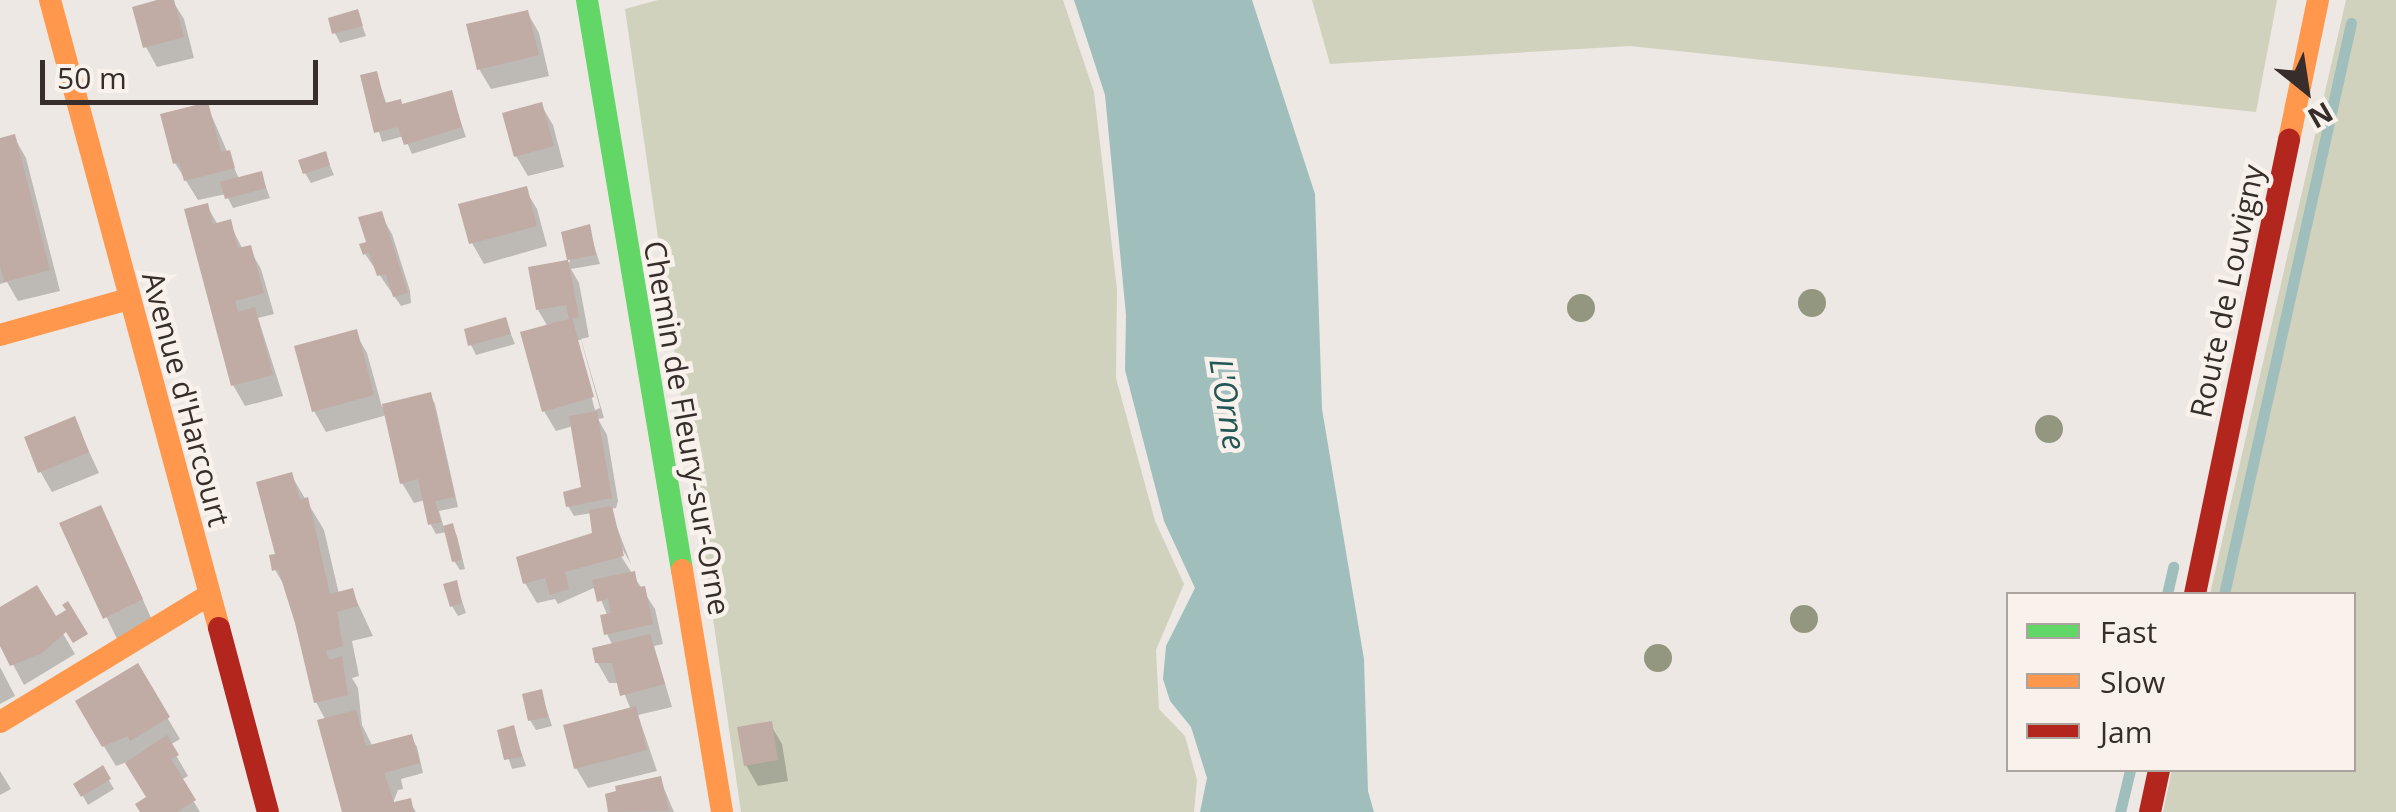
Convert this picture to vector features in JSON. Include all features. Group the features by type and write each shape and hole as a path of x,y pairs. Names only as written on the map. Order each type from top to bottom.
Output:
{"street":[{"name":"Avenue d'Harcourt","path":"50,0 268,812"},
{"name":"Chemin de Fleury-sur-Orne","path":"587,0 722,812"},
{"name":"Route de Louvigny","path":"2195,592 2318,0"},
{"path":"0,335 129,299"},
{"path":"0,722 207,596"},
{"path":"2150,812 2159,772"}],"green space":[{"path":"658,0 1063,0 1094,92 1117,289 1116,378 1155,521 1184,584 1156,650 1159,709 1185,736 1197,780 1194,812 741,812 625,9"},
{"path":"1312,0 2277,0 2256,112 1630,46 1330,64"},
{"path":"2346,0 2396,0 2396,812 2163,812 2172,772 2356,772 2356,592 2210,592"}],"water":[{"name":"L'Orne","path":"1074,0 1252,0 1315,194 1322,409 1364,659 1368,791 1374,812 1200,812 1207,778 1191,727 1170,701 1163,679 1166,646 1195,588 1164,521 1125,370 1126,315 1105,95"}],"building":[{"path":"174,0 184,37 143,48 132,7"},
{"path":"358,9 363,26 332,34 328,18"},
{"path":"528,10 539,55 477,70 466,24"},
{"path":"377,71 385,103 401,99 402,104 452,90 462,127 404,145 398,127 374,133 360,75"},
{"path":"208,102 221,152 230,150 235,168 184,181 179,162 173,164 160,114"},
{"path":"542,102 554,146 514,157 502,113"},
{"path":"15,134 50,270 4,282 0,266 0,138"},
{"path":"326,151 330,165 303,174 298,160"},
{"path":"262,171 266,188 225,199 220,182"},
{"path":"527,186 537,226 469,244 458,204"},
{"path":"208,203 213,224 231,219 238,248 251,245 264,293 235,301 238,312 255,307 273,375 231,386 184,209"},
{"path":"382,211 408,293 393,297 386,274 377,276 369,252 363,255 359,244 366,242 358,217"},
{"path":"590,224 596,255 568,260 579,317 569,319 566,305 536,310 528,267 567,260 561,232"},
{"path":"506,317 511,334 468,346 464,329"},
{"path":"572,318 594,397 542,412 520,332"},
{"path":"357,329 374,395 312,412 294,346"},
{"path":"431,392 455,497 435,501 441,522 428,525 418,479 400,484 382,404"},
{"path":"597,411 612,498 566,507 563,492 581,487 569,416"},
{"path":"75,416 89,452 38,473 24,437"},
{"path":"292,472 300,500 308,497 330,594 353,588 358,606 337,612 343,646 326,651 329,660 342,656 348,695 314,703 278,569 272,571 269,555 275,554 256,482"},
{"path":"101,505 143,599 103,619 59,523"},
{"path":"612,506 624,556 565,572 569,589 550,595 545,578 523,584 516,557 592,533 589,510"},
{"path":"453,523 461,560 452,562 443,526"},
{"path":"635,571 638,587 645,586 653,624 604,635 600,615 611,613 608,599 597,602 592,580"},
{"path":"457,580 462,603 450,607 443,584"},
{"path":"37,585 56,616 66,610 62,605 68,601 88,634 73,643 66,632 42,653 10,666 0,646 0,607"},
{"path":"650,634 665,684 620,696 612,663 595,663 592,648"},
{"path":"138,663 170,717 130,741 128,736 102,747 75,701"},
{"path":"542,689 548,717 528,721 522,694"},
{"path":"636,706 647,750 574,769 563,725"},
{"path":"356,710 366,746 412,734 420,763 384,773 394,802 411,798 414,812 342,812 317,720"},
{"path":"772,721 778,760 744,766 737,727"},
{"path":"514,725 522,757 504,760 497,730"},
{"path":"167,735 179,755 171,759 196,800 177,812 140,812 135,804 146,797 125,763"},
{"path":"103,765 111,779 81,797 73,784"},
{"path":"661,776 669,811 608,812 605,794 616,791 615,786"}],"waterway":[{"path":"2224,592 2351,23"},
{"path":"2167,592 2173,567"},
{"path":"2120,812 2130,772"}],"traffic: fast":[{"path":"587,0 682,570"}],"traffic: slow":[{"path":"50,0 219,628"},
{"path":"2289,140 2318,0"},
{"path":"0,335 129,299"},
{"path":"682,570 722,812"},
{"path":"0,722 207,596"}],"traffic: jam":[{"path":"2195,592 2289,140"},
{"path":"219,628 268,812"},
{"path":"2150,812 2159,772"}]}
